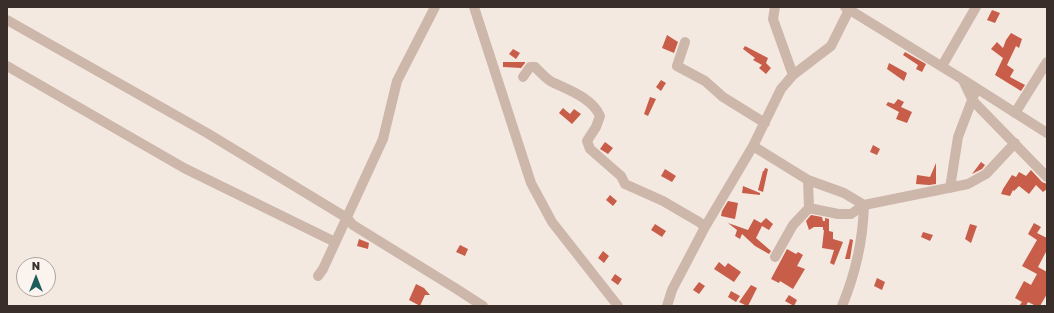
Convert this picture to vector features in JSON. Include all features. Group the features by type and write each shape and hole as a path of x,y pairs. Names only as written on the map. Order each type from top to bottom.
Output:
{"street":[{"path":"318,276 323,269 383,139 397,81 435,7"},
{"path":"474,7 531,183 552,222 618,306"},
{"path":"775,7 773,19 793,75"},
{"path":"942,66 976,7"},
{"path":"667,306 672,290 704,227 752,146 781,89 793,75 831,46 847,8 1047,133"},
{"path":"7,20 208,133 347,218 353,226 483,306"},
{"path":"685,42 678,66 705,81 723,97 764,123"},
{"path":"1015,112 1047,62"},
{"path":"7,66 184,168 335,242"},
{"path":"523,77 530,67 535,67 550,81 586,100 597,109 600,116 596,127 587,141 590,150 621,176 625,184 663,201 699,222 704,227"},
{"path":"962,79 973,101 1047,177"},
{"path":"950,188 958,137 973,101 976,88"},
{"path":"809,208 838,214 851,214 864,205 968,184 986,174 1015,143"},
{"path":"752,146 808,180 844,193 864,205"},
{"path":"775,257 793,225 809,208 808,180"},
{"path":"842,306 849,288 863,229 864,205"}],"building":[{"path":"992,10 1000,13 995,23 987,20"},
{"path":"1011,33 1022,39 1019,48 1016,46 1007,65 1014,70 1010,77 1025,85 1021,91 995,75 1003,58 991,49 997,42 1003,48"},
{"path":"667,35 678,42 674,53 662,48"},
{"path":"745,46 768,58 766,63 771,68 766,74 759,68 762,65 753,60 755,58 743,49"},
{"path":"513,49 520,53 516,59 509,54"},
{"path":"905,52 926,64 922,72 916,69 918,65 903,55"},
{"path":"503,62 525,63 521,68 503,67"},
{"path":"889,63 907,73 904,81 887,69"},
{"path":"661,80 666,83 661,91 656,87"},
{"path":"650,97 656,99 648,116 644,114"},
{"path":"898,99 904,102 901,107 912,112 907,123 896,119 899,112 886,105 888,102 894,104"},
{"path":"563,108 570,114 574,109 581,114 572,124 559,113"},
{"path":"605,142 613,148 608,154 600,149"},
{"path":"873,145 880,149 877,155 870,152"},
{"path":"981,162 985,165 982,169 972,174"},
{"path":"936,163 936,184 916,184 917,175 930,177"},
{"path":"765,168 768,169 763,192 758,190"},
{"path":"665,169 676,176 672,182 661,176"},
{"path":"1031,170 1042,182 1047,184 1047,189 1043,192 1036,185 1029,194 1019,186 1014,191 1013,190 1010,196 1001,194 1012,175 1016,177 1019,172 1026,176"},
{"path":"743,186 760,193 760,195 742,193"},
{"path":"610,195 617,201 613,206 606,200"},
{"path":"728,201 738,203 735,219 721,216 722,211"},
{"path":"811,215 822,217 823,221 825,221 825,218 829,219 829,231 833,232 833,239 843,242 834,265 830,263 834,250 822,248 823,227 814,227 809,230 806,221"},
{"path":"766,218 773,224 769,230 762,226 756,238 771,251 769,254 755,246 742,234 740,239 735,236 737,230 728,223 748,230 754,219 761,223"},
{"path":"1034,223 1041,227 1037,233 1047,238 1047,250 1038,267 1047,272 1047,294 1040,306 1036,306 1028,302 1026,306 1019,306 1022,302 1015,298 1024,281 1031,285 1037,274 1022,266 1037,240 1028,234"},
{"path":"655,224 666,231 662,237 651,230"},
{"path":"970,224 977,226 971,243 965,239"},
{"path":"923,232 933,235 930,241 921,237"},
{"path":"359,239 369,243 368,249 357,246"},
{"path":"850,239 853,240 850,259 845,259"},
{"path":"460,245 468,249 465,256 456,252"},
{"path":"787,249 796,254 798,252 803,255 797,266 805,269 793,289 780,281 779,283 771,279"},
{"path":"603,251 609,256 604,263 598,258"},
{"path":"719,262 725,267 728,263 741,272 734,282 714,269"},
{"path":"615,274 622,279 618,285 611,280"},
{"path":"877,278 885,282 882,290 874,286"},
{"path":"699,282 705,286 699,294 693,290"},
{"path":"416,284 424,288 430,295 425,295 420,306 409,300"},
{"path":"751,285 757,288 747,306 739,302"},
{"path":"731,291 740,296 736,302 728,297"},
{"path":"789,295 797,300 794,306 785,301"}]}
